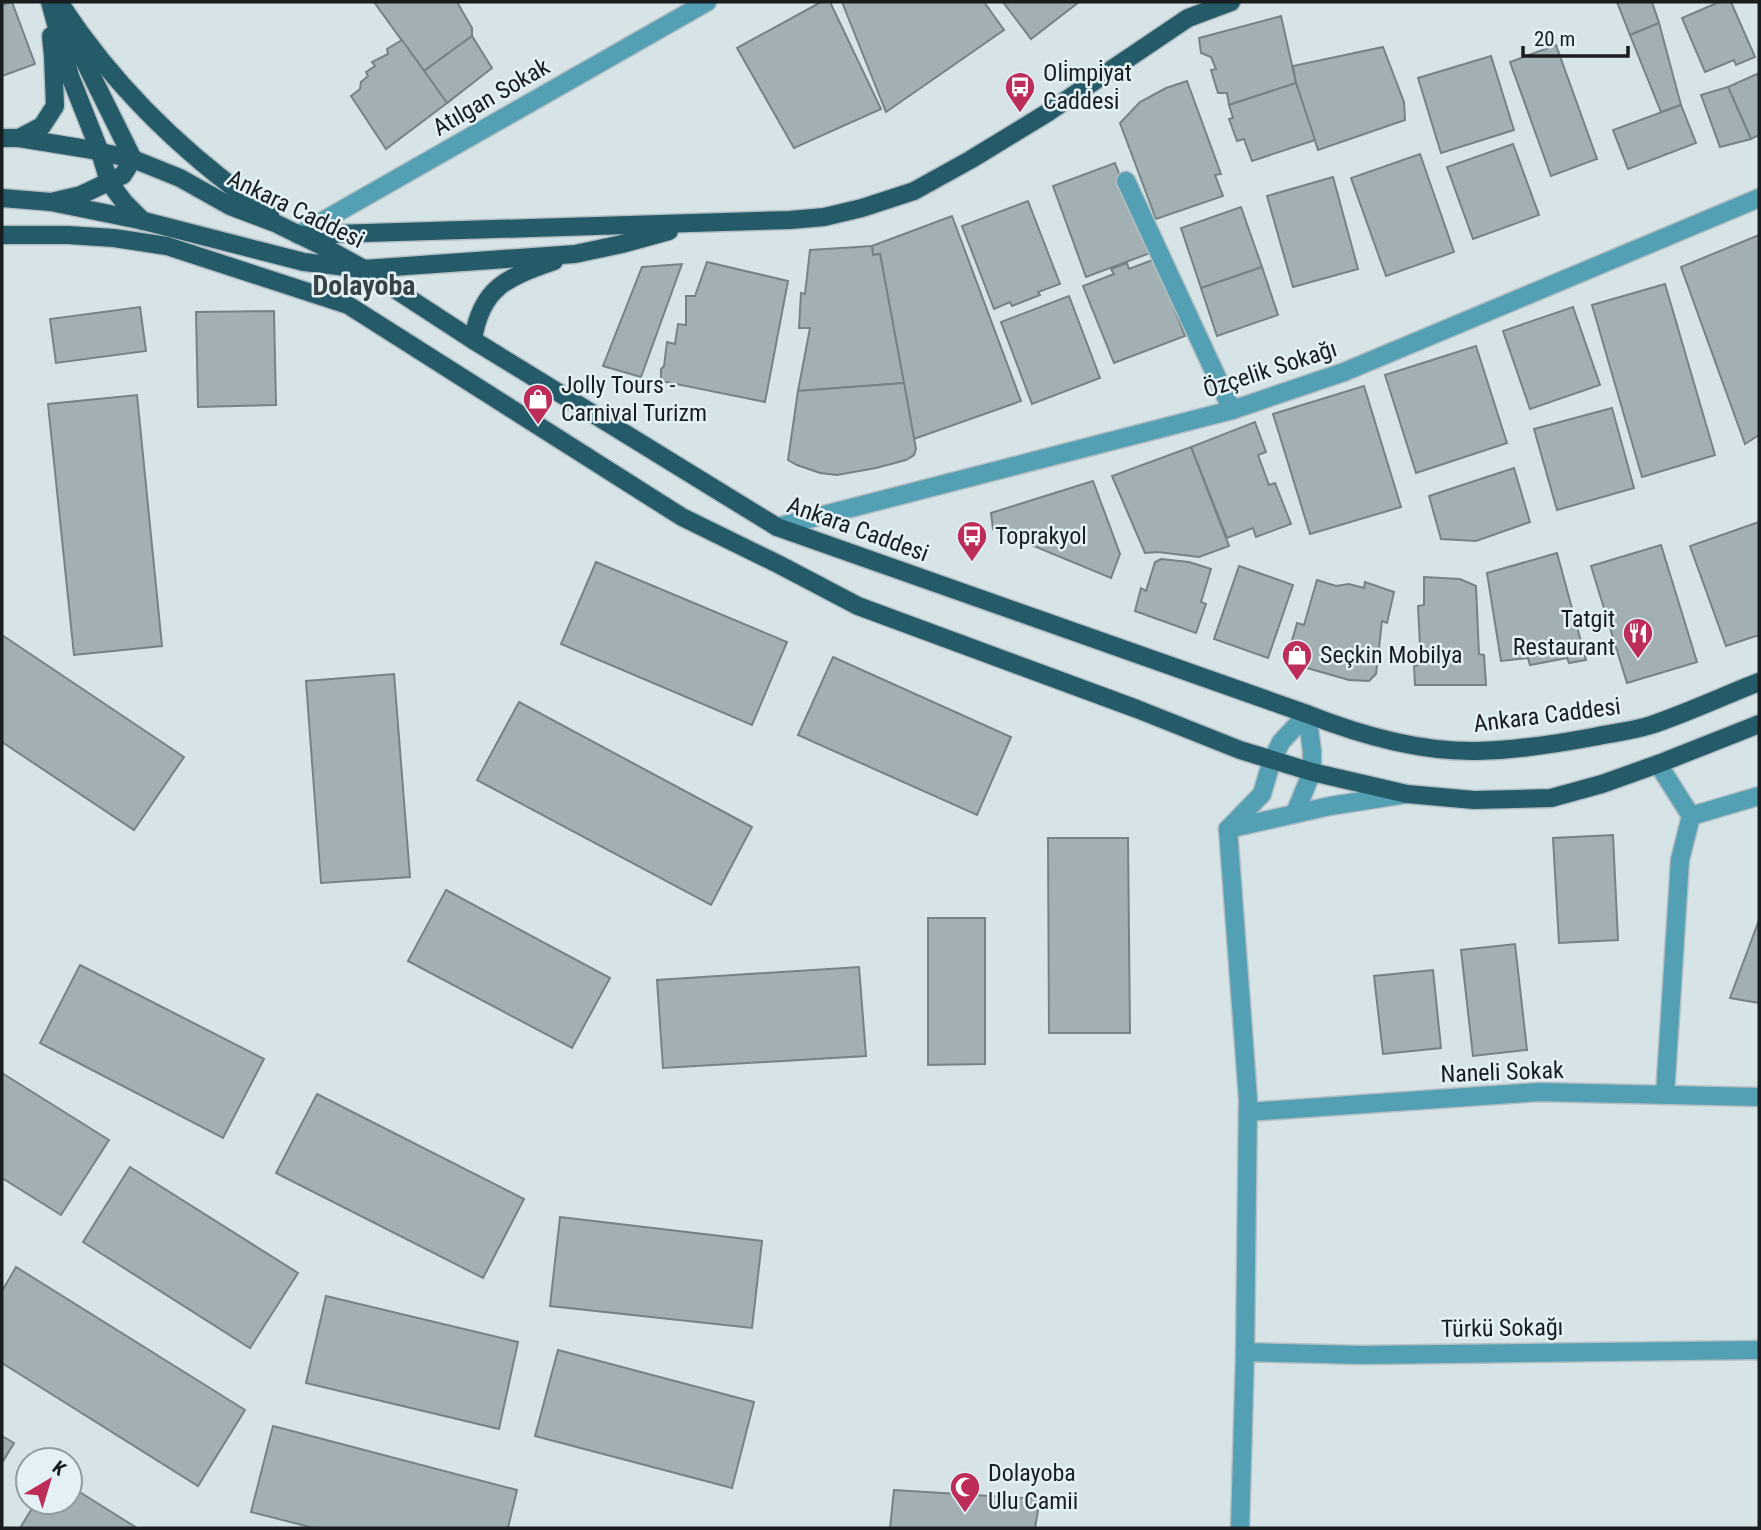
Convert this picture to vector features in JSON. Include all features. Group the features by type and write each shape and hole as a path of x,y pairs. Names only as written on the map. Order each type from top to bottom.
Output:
{"main road":[{"path":"10,138 42,126 55,106 53,2"},
{"path":"53,2 71,76 109,182 124,202 167,246"},
{"path":"51,202 81,195 109,182 122,175 133,159 53,2"},
{"path":"53,2 157,122 226,183 299,235 790,220 824,217 862,208 914,191 970,160 1188,18 1231,2"},
{"name":"Ankara Caddesi","path":"10,138 133,159 180,178 230,206 275,223 365,268 473,340 777,527 1341,728 1438,749 1476,751 1573,741 1649,726 1759,682"},
{"path":"2,198 51,202 144,221 304,262 365,268 575,254 696,223"},
{"path":"2,235 114,238 167,246 348,305 682,517 858,606 1240,750 1312,772 1407,794 1474,800 1551,798 1602,784 1759,724"},
{"path":"473,340 476,322 486,302 499,286 516,276 575,254"}],"street":[{"name":"Atılgan Sokak","path":"299,235 707,2"},
{"path":"1126,181 1232,410"},
{"name":"Özçelik Sokağı","path":"777,527 1232,410 1344,372 1759,198"},
{"path":"1240,1528 1248,1112 1228,829 1262,794 1272,760 1281,742 1307,714"},
{"path":"1295,813 1312,772 1307,714"},
{"path":"1658,764 1690,816 1680,860 1665,1095"},
{"path":"1228,829 1295,813 1407,794"},
{"path":"1690,816 1759,796"},
{"name":"Naneli Sokak","path":"1248,1112 1539,1092 1759,1097"},
{"name":"Türkü Sokağı","path":"1245,1352 1362,1354 1759,1350"}],"building":[{"path":"12,2 35,64 2,76 2,5"},
{"path":"374,2 457,2 472,28 472,36 424,71"},
{"path":"821,2 830,2 881,109 794,148 737,48"},
{"path":"842,2 984,2 1004,30 886,112"},
{"path":"1003,2 1079,2 1031,39"},
{"path":"1617,2 1652,2 1659,23 1630,35"},
{"path":"1719,2 1731,2 1755,57 1736,65 1734,60 1705,72 1682,18"},
{"path":"1281,16 1296,83 1229,105 1227,93 1218,93 1211,70 1216,69 1211,57 1201,53 1199,38"},
{"path":"1659,23 1681,105 1661,112 1630,35"},
{"path":"472,36 492,68 447,103 424,71"},
{"path":"402,40 447,103 386,149 351,96 360,89 361,82 368,76 366,72 375,66 372,62 388,54 387,49"},
{"path":"1556,45 1597,159 1551,176 1510,62"},
{"path":"1383,47 1404,102 1405,120 1318,150 1293,66"},
{"path":"1491,56 1514,130 1441,153 1418,78"},
{"path":"1759,73 1759,135 1751,139 1728,87"},
{"path":"1187,81 1221,174 1215,175 1223,196 1156,219 1120,123 1140,102 1166,88"},
{"path":"1296,83 1315,140 1252,161 1244,139 1237,141 1229,119 1233,118 1229,105"},
{"path":"1728,87 1751,139 1720,147 1701,95"},
{"path":"1681,105 1696,143 1628,169 1613,130"},
{"path":"1513,144 1539,215 1473,239 1447,167"},
{"path":"1420,154 1454,252 1386,276 1351,178"},
{"path":"1115,163 1150,253 1086,277 1053,186"},
{"path":"1333,177 1358,269 1293,287 1267,196"},
{"path":"1028,201 1060,284 1012,306 1010,302 994,309 962,226"},
{"path":"1241,207 1262,267 1201,288 1181,228"},
{"path":"952,216 1021,401 914,439 880,254 873,255 872,246"},
{"path":"1759,235 1759,435 1745,444 1681,267"},
{"path":"872,246 873,255 880,254 904,383 798,391 810,328 799,328 801,293 805,294 810,250"},
{"path":"1155,259 1185,336 1114,363 1083,286 1114,274 1111,269 1127,263 1129,269"},
{"path":"707,262 788,281 765,402 661,381 667,342 675,344 678,324 686,325 686,296 695,296"},
{"path":"682,264 641,377 603,366 642,267"},
{"path":"1262,267 1278,315 1217,336 1201,288"},
{"path":"1665,284 1715,455 1642,477 1592,305"},
{"path":"1069,296 1100,378 1032,404 1001,322"},
{"path":"140,307 146,351 56,363 50,319"},
{"path":"1573,307 1600,385 1530,409 1503,331"},
{"path":"274,311 276,405 198,407 196,312"},
{"path":"1476,346 1507,443 1416,473 1385,375"},
{"path":"904,383 916,449 914,455 906,460 876,468 837,475 820,473 788,460 798,391"},
{"path":"1364,386 1401,507 1310,534 1273,414"},
{"path":"137,395 162,646 74,655 48,404"},
{"path":"1612,408 1634,488 1557,510 1534,429"},
{"path":"1255,422 1266,452 1258,455 1269,485 1275,483 1291,524 1256,537 1253,528 1227,538 1191,447"},
{"path":"1191,447 1229,546 1199,557 1145,553 1112,476"},
{"path":"1514,468 1530,522 1476,541 1441,539 1429,496"},
{"path":"1093,481 1120,554 1111,578 993,529 991,513"},
{"path":"1759,522 1759,635 1726,646 1690,546"},
{"path":"1661,545 1697,662 1627,683 1591,566"},
{"path":"1557,553 1586,660 1569,663 1567,658 1530,665 1528,658 1501,661 1487,573"},
{"path":"1161,559 1189,562 1211,569 1201,602 1206,604 1196,633 1135,611 1141,588 1146,591 1155,562"},
{"path":"596,562 787,642 752,725 561,644"},
{"path":"1239,566 1293,585 1268,658 1214,639"},
{"path":"1424,577 1460,579 1476,586 1479,654 1484,655 1486,685 1415,685 1414,666 1421,665 1418,606 1424,605"},
{"path":"1317,580 1336,586 1349,584 1364,588 1365,582 1394,592 1387,623 1382,621 1376,674 1369,681 1349,680 1286,662 1297,623 1304,625"},
{"path":"2,635 184,757 134,830 2,742"},
{"path":"833,657 1011,737 977,815 798,735"},
{"path":"394,674 410,877 321,883 306,681"},
{"path":"519,702 752,827 711,905 477,780"},
{"path":"1613,835 1618,940 1559,943 1553,838"},
{"path":"1048,838 1128,838 1130,1033 1049,1033"},
{"path":"446,890 610,978 572,1048 408,961"},
{"path":"928,918 985,918 985,1064 928,1065"},
{"path":"1759,920 1759,1003 1730,998"},
{"path":"1515,944 1527,1050 1473,1056 1461,950"},
{"path":"80,965 264,1059 223,1138 40,1043"},
{"path":"859,967 866,1056 663,1068 657,980"},
{"path":"1433,970 1441,1048 1383,1054 1374,976"},
{"path":"2,1073 109,1140 61,1215 2,1178"},
{"path":"317,1094 524,1199 483,1278 276,1173"},
{"path":"130,1167 298,1273 250,1348 83,1242"},
{"path":"560,1217 762,1241 752,1328 550,1306"},
{"path":"16,1267 245,1410 198,1486 2,1363 2,1291"},
{"path":"326,1296 518,1342 499,1429 306,1383"},
{"path":"558,1350 754,1402 732,1488 535,1436"},
{"path":"273,1426 517,1490 508,1528 314,1528 251,1512"},
{"path":"2,1436 14,1443 2,1463"},
{"name":"Dolayoba Ulu Camii","path":"894,1490 1040,1499 1035,1528 890,1528"},
{"path":"84,1495 137,1528 20,1528 27,1516 84,1516"}],"place":[{"name":"Oli̇mpi̇yat Caddesi̇","path":"1020,114"},
{"name":"Jolly Tours - Carnival Turizm","path":"538,426"},
{"name":"Toprakyol","path":"972,563"},
{"name":"Tatgit Restaurant","path":"1638,660"},
{"name":"Seçkin Mobilya","path":"1297,682"},
{"name":"Dolayoba Ulu Camii","path":"965,1514"}],"district":[{"name":"Dolayoba","path":"364,285"}]}
